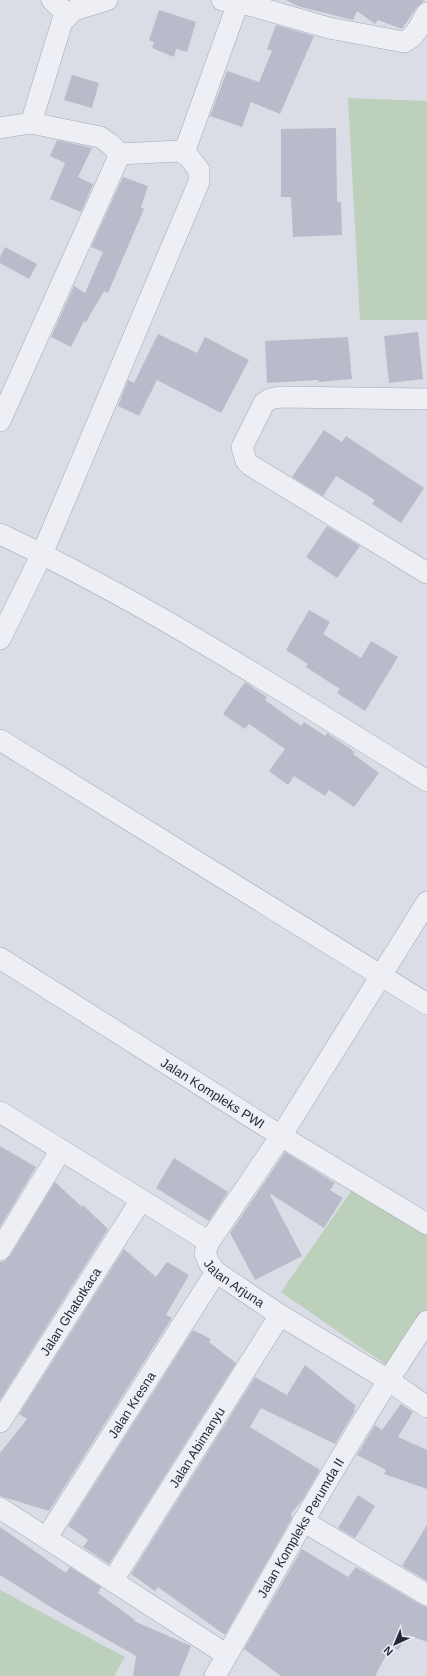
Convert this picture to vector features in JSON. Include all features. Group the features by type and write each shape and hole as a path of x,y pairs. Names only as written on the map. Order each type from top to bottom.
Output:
{"street":[{"path":"52,0 68,15"},
{"path":"31,123 60,29 68,15 74,10 83,6 107,0"},
{"path":"184,153 230,2 329,28 404,42 410,40 414,35 427,13"},
{"path":"0,128 31,123 100,137 120,154 179,151 184,153 200,170 199,182 42,554 0,639"},
{"path":"0,421 120,154"},
{"path":"427,399 280,397 270,399 260,408 242,447 246,461 250,464 427,574"},
{"path":"0,534 42,554 160,616 427,781"},
{"path":"0,740 427,1004"},
{"path":"209,1242 281,1136 427,902"},
{"name":"Jalan Kompleks PWI","path":"0,958 281,1136 427,1224"},
{"name":"Jalan Arjuna","path":"0,1112 209,1242 205,1253 209,1263 216,1272 280,1315 388,1380 427,1407"},
{"path":"0,1250 61,1150"},
{"name":"Jalan Ghatotkaca","path":"0,1422 141,1200"},
{"name":"Jalan Kresna","path":"47,1537 216,1272"},
{"name":"Jalan Abimanyu","path":"113,1580 280,1315"},
{"path":"388,1380 427,1321"},
{"name":"Jalan Kompleks Perumda II","path":"215,1676 303,1521 388,1380"},
{"path":"0,1508 228,1655"},
{"path":"303,1521 427,1595"}],"green space":[{"path":"348,98 427,101 427,320 360,320"},
{"path":"356,1184 427,1231 427,1322 396,1372 281,1292"},
{"path":"0,1590 125,1657 114,1676 0,1676"}],"building":[{"path":"286,0 425,0 417,7 402,29 378,20 375,24 357,11 353,20 297,6"},
{"path":"159,10 196,22 187,52 176,49 174,57 152,48 154,42 149,40"},
{"path":"276,25 314,36 280,114 251,102 242,127 210,116 227,71 259,82 272,51 267,49"},
{"path":"72,75 99,83 92,108 64,100"},
{"path":"336,128 337,202 341,202 342,235 293,237 291,197 281,197 281,129"},
{"path":"57,140 92,148 78,177 93,184 81,212 50,199 65,163 50,156"},
{"path":"123,177 148,186 141,207 144,209 108,293 104,291 86,322 84,321 71,347 51,337 74,286 85,293 103,252 91,247"},
{"path":"5,247 37,264 29,279 0,263 0,257"},
{"path":"418,332 423,379 389,383 384,336"},
{"path":"158,334 197,353 205,337 249,360 221,413 157,380 139,416 118,406 128,380 134,383"},
{"path":"348,337 352,379 319,382 318,380 267,383 265,341"},
{"path":"324,430 342,442 346,436 424,488 401,523 372,504 375,500 336,476 323,496 292,477"},
{"path":"327,526 360,546 337,578 306,557"},
{"path":"309,610 330,622 323,634 361,658 371,641 398,657 365,711 337,693 340,689 306,667 308,664 286,650"},
{"path":"245,682 267,697 265,700 301,726 304,722 325,736 327,733 355,752 353,754 379,773 354,807 329,790 325,796 294,776 288,785 269,771 285,749 249,724 245,729 223,714"},
{"path":"0,1146 36,1167 0,1227"},
{"path":"285,1152 335,1183 330,1190 343,1198 324,1228 269,1193 302,1256 255,1280 230,1233"},
{"path":"174,1158 228,1192 209,1221 156,1188"},
{"path":"55,1182 82,1207 83,1205 108,1229 0,1400 0,1262 5,1261 10,1256"},
{"path":"124,1249 156,1277 167,1262 189,1275 166,1315 172,1318 49,1511 0,1496 0,1453 27,1419 19,1414"},
{"path":"193,1330 211,1339 209,1342 236,1363 109,1564 83,1547 88,1540 68,1526"},
{"path":"305,1365 356,1406 354,1409 355,1411 335,1444 261,1408 250,1427 320,1470 303,1499 291,1514 292,1518 225,1635 158,1587 155,1591 131,1574 255,1377 287,1395"},
{"path":"401,1404 413,1412 398,1437 427,1450 427,1489 384,1474 386,1470 357,1455 375,1425 382,1430"},
{"path":"358,1495 375,1506 355,1538 338,1528"},
{"path":"427,1525 427,1581 402,1566"},
{"path":"0,1527 66,1573 70,1567 101,1587 98,1593 135,1620 134,1621 191,1646 179,1676 133,1676 136,1656 57,1611 0,1575"},
{"path":"302,1549 348,1577 356,1567 421,1605 427,1607 427,1642 408,1635 398,1650 391,1646 375,1676 281,1676 244,1649"}]}
